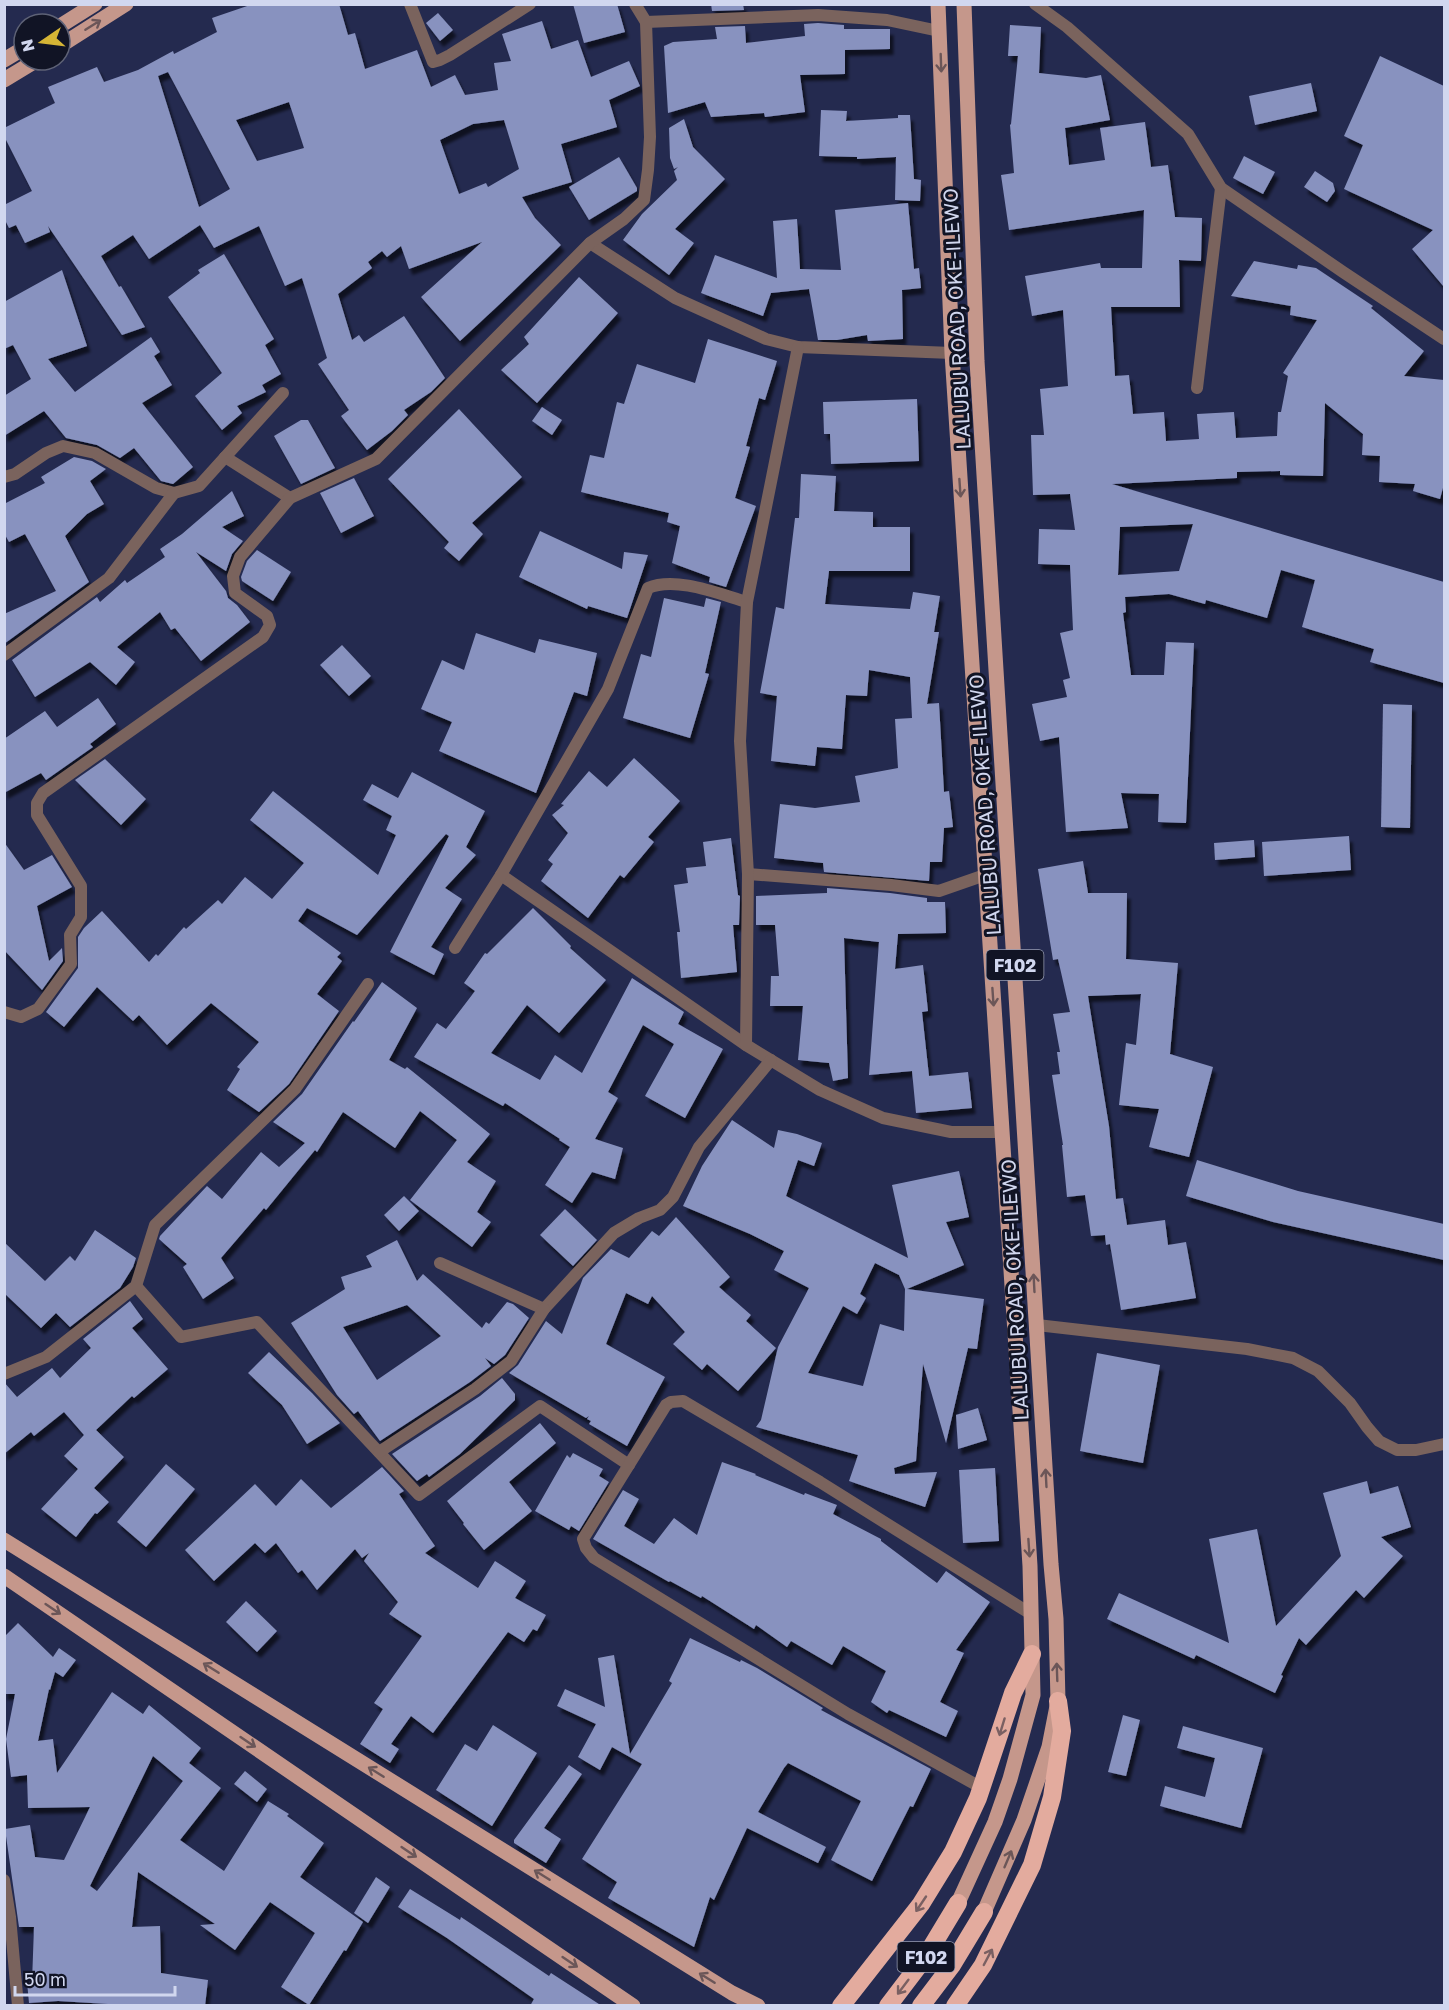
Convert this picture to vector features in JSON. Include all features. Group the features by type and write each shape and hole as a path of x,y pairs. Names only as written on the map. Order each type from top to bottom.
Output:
{"highway":[{"path":"841,2006 921,1905 953,1852 982,1788 1013,1693 1032,1654"},
{"path":"955,2006 983,1965 1032,1865 1052,1797 1062,1731 1058,1701"},
{"name":"F102","path":"888,2006 926,1956 958,1903"},
{"name":"F102","path":"921,2006 952,1965 984,1912"}],"main road":[{"path":"72,18 95,4"},
{"path":"72,38 126,4"},
{"name":"LALUBU ROAD, OKE-ILEWO","path":"938,4 952,353 1030,1566 1033,1695 1010,1779 995,1822 958,1903"},
{"name":"LALUBU ROAD, OKE-ILEWO","path":"964,4 977,361 1056,1619 1058,1701 1049,1747 1024,1820 984,1912"},
{"path":"4,80 17,72"},
{"path":"4,1540 722,1987 758,2006"},
{"path":"6,1582 633,2006"}],"street":[{"path":"410,4 433,62 450,55 530,4"},
{"path":"4,1012 21,1017 38,1009 71,964 70,935 81,916 81,886 37,815 37,803 43,793 263,637 270,625 267,616 236,593 233,576 240,557 290,498 376,459 590,243 624,219 644,200 650,137 646,22 635,4"},
{"path":"1035,4 1067,27 1188,134 1221,188 1343,273 1444,339"},
{"path":"646,22 818,15 887,20 939,31"},
{"path":"1197,388 1221,188"},
{"path":"590,243 675,298 766,339 798,347 952,353"},
{"path":"746,1045 748,874 740,741 747,602 798,347"},
{"path":"4,477 15,474 46,453 63,447 95,453 156,488 174,493 199,486 283,393"},
{"path":"225,457 290,498"},
{"path":"4,655 109,578 174,493"},
{"path":"455,948 501,874 608,688 648,588 659,583 684,585 747,602"},
{"path":"501,874 746,1045 820,1090 883,1118 951,1132 1001,1132"},
{"path":"748,874 939,891 985,875"},
{"path":"4,1374 46,1357 136,1286 155,1225 295,1089 368,984"},
{"path":"379,1452 476,1389 511,1361 544,1309 614,1233 639,1218 660,1210 674,1197 699,1147 771,1060"},
{"path":"440,1263 544,1309"},
{"path":"136,1286 181,1337 257,1322 420,1495 540,1406 629,1465"},
{"path":"1037,1325 1247,1349 1293,1358 1318,1371 1350,1403 1379,1440 1397,1450 1416,1450 1444,1444"},
{"path":"982,1788 848,1714 594,1558 586,1548 583,1539 666,1405 682,1401 820,1482 1031,1614"},
{"path":"4,1880 10,1917 18,2006"}],"building":[{"path":"253,4 339,4 348,35 355,33 365,69 417,50 431,87 455,75 465,95 498,90 494,63 511,61 502,34 542,21 551,49 578,40 591,77 629,61 640,86 609,100 617,127 561,144 572,182 522,197 535,218 561,245 460,341 421,297 482,242 409,269 401,246 387,257 382,251 368,262 372,268 338,294 352,340 359,335 364,342 404,316 445,378 431,392 404,410 408,415 367,450 341,416 349,410 318,364 327,358 302,278 285,286 259,226 214,248 200,225 149,259 133,235 101,256 145,327 122,335 48,226 50,232 25,243 16,225 9,228 4,218 4,205 32,191 4,136 4,128 55,103 48,87 97,67 104,82 138,70 173,51 174,54 217,32 212,18","holes":["168,72 230,189 199,207 158,76","289,102 304,148 257,161 236,120","504,120 519,169 488,187 486,183 459,194 440,140 473,124"]},
{"path":"573,4 617,4 625,32 584,43"},
{"path":"711,4 743,4 744,10 712,11"},
{"path":"438,13 453,30 440,41 426,23"},
{"path":"804,24 844,25 844,29 890,29 890,49 845,50 845,74 800,75 805,112 765,117 764,113 711,117 705,102 668,113 664,46 673,42 717,39 715,27 745,26 746,43 805,36"},
{"path":"1010,25 1041,27 1039,73 1086,78 1101,75 1110,120 1065,128 1069,165 1105,160 1100,128 1145,122 1151,167 1168,165 1175,217 1202,218 1201,261 1179,260 1180,307 1111,307 1115,376 1129,375 1133,414 1164,412 1166,441 1199,439 1197,414 1234,412 1236,438 1277,436 1278,412 1281,412 1288,376 1283,373 1317,320 1290,315 1291,306 1231,296 1254,261 1297,269 1298,265 1316,268 1373,306 1371,308 1424,351 1404,376 1444,380 1444,484 1440,499 1413,491 1415,484 1379,482 1380,456 1362,455 1363,434 1325,403 1323,476 1280,475 1280,471 1237,472 1237,478 1112,484 1444,582 1444,683 1370,662 1374,649 1302,627 1315,580 1281,570 1267,618 1206,600 1205,604 1169,594 1125,597 1126,612 1123,613 1131,675 1164,675 1166,642 1194,643 1186,823 1158,822 1159,794 1121,793 1128,828 1066,832 1059,737 1040,741 1032,704 1067,697 1063,680 1070,678 1060,633 1073,630 1070,565 1038,564 1039,529 1075,530 1070,494 1033,495 1031,435 1044,435 1040,389 1068,386 1063,310 1032,316 1025,276 1100,263 1101,268 1142,268 1144,210 1009,230 1001,175 1014,173 1010,125 1018,56 1008,56","holes":["1193,524 1179,571 1118,575 1120,527"]},
{"path":"1380,56 1444,86 1444,287 1412,249 1433,230 1344,189 1363,145 1344,136"},
{"path":"1311,83 1317,111 1255,125 1249,96"},
{"path":"821,110 847,111 846,121 898,118 898,115 910,115 914,179 921,180 920,201 895,200 896,157 857,159 857,157 819,156"},
{"path":"684,119 693,147 725,179 675,229 694,243 669,275 623,240 642,214 677,180 674,171 678,167 674,169 670,158 669,128"},
{"path":"1244,156 1275,172 1263,194 1233,178"},
{"path":"619,157 637,191 589,220 569,187"},
{"path":"1315,171 1333,183 1335,191 1327,202 1304,187"},
{"path":"908,203 914,269 919,268 921,288 902,290 903,339 868,341 867,335 837,340 818,340 809,289 771,293 763,316 701,293 715,255 777,278 773,221 797,219 800,269 841,270 835,210"},
{"path":"224,254 274,339 265,345 281,374 262,385 266,392 237,406 242,413 222,430 195,396 222,373 168,297 200,273 198,270"},
{"path":"62,270 87,346 48,359 75,392 151,337 160,352 154,356 172,385 142,403 193,467 173,484 161,481 134,448 120,458 97,445 66,438 44,411 4,436 4,396 31,379 13,345 4,349 4,302"},
{"path":"579,277 618,313 537,403 501,370 529,344 524,337"},
{"path":"708,339 777,361 765,400 759,398 746,446 750,447 735,498 756,506 726,587 709,582 710,577 672,563 680,526 667,522 669,513 581,492 590,455 604,458 617,402 624,404 637,364 695,383"},
{"path":"917,399 919,461 831,464 830,434 824,434 823,402"},
{"path":"542,407 562,420 552,435 532,421"},
{"path":"459,409 522,477 472,523 483,534 459,561 444,548 449,542 388,479"},
{"path":"301,420 308,420 335,468 301,484 274,436"},
{"path":"74,457 92,461 106,469 90,481 104,504 87,514 65,536 89,582 4,644 4,614 56,591 25,534 9,542 4,533 4,504 45,483 41,477"},
{"path":"801,474 836,476 834,511 873,512 873,527 910,527 910,571 829,571 825,604 910,609 913,592 940,596 934,632 939,632 927,704 939,703 944,792 949,791 953,827 944,828 942,862 930,862 929,881 824,872 823,863 774,858 780,804 815,808 860,802 855,776 898,768 895,719 912,718 910,677 869,670 867,696 846,695 842,749 817,747 815,766 771,761 777,696 760,693 776,607 784,609 795,518 799,518"},
{"path":"354,478 374,516 341,533 320,493"},
{"path":"232,491 244,516 222,527 243,541 232,554 226,571 196,552 226,591 228,598 237,605 250,622 201,661 175,628 171,630 160,612 117,647 135,662 116,685 90,662 35,697 12,660 97,597 100,602 125,580 127,583 165,557 160,549 182,534"},
{"path":"540,531 622,569 624,552 648,555 627,618 588,606 587,609 519,577"},
{"path":"257,550 291,572 273,601 242,581 241,577 247,561"},
{"path":"664,598 704,607 706,598 721,602 705,673 709,674 690,738 623,718 641,654 651,657"},
{"path":"476,633 535,653 539,639 597,653 587,696 574,692 536,793 439,751 452,722 421,709 442,660 464,670"},
{"path":"342,645 371,676 349,696 320,665"},
{"path":"98,698 116,724 90,744 93,747 46,780 41,773 4,793 4,739 45,711 57,727"},
{"path":"1383,704 1412,705 1410,828 1381,827"},
{"path":"634,758 680,801 648,837 654,842 624,878 620,875 588,918 541,881 553,864 548,860 568,833 552,815 564,805 561,804 589,771 607,787"},
{"path":"105,759 146,799 121,825 75,780"},
{"path":"412,772 485,811 466,847 476,855 445,888 462,899 431,947 444,954 434,975 390,952 449,836 446,834 357,935 307,908 298,921 341,953 337,957 342,961 317,994 339,1011 289,1084 259,1112 227,1090 240,1069 237,1067 259,1042 211,1003 167,1045 139,1015 133,1021 97,987 64,1027 46,1012 78,968 78,937 102,911 149,962 156,954 158,956 184,927 186,929 218,900 222,904 245,877 272,899 304,863 250,820 273,791 378,875 396,835 386,830 392,816 363,800 372,784 398,798"},
{"path":"1349,836 1351,870 1264,876 1262,842"},
{"path":"731,838 738,895 740,896 739,925 733,925 737,972 681,978 677,932 680,932 674,885 688,883 686,868 706,866 703,842"},
{"path":"1254,840 1255,857 1215,860 1214,843"},
{"path":"4,842 24,870 52,855 72,887 37,906 49,961 62,948 63,961 42,990 4,950"},
{"path":"1083,861 1088,893 1127,893 1126,959 1178,963 1170,1054 1213,1067 1189,1157 1149,1147 1159,1109 1119,1105 1126,1043 1136,1045 1141,994 1088,996 1109,1126 1116,1199 1123,1198 1127,1225 1165,1220 1168,1245 1186,1242 1196,1298 1121,1310 1110,1244 1106,1245 1105,1235 1091,1236 1085,1195 1067,1197 1063,1145 1052,1075 1060,1074 1057,1052 1060,1052 1053,1014 1070,1012 1058,959 1053,960 1038,869"},
{"path":"827,888 890,893 927,898 927,902 945,902 946,933 898,934 895,969 923,965 928,1011 922,1012 929,1076 968,1072 972,1108 916,1113 912,1071 869,1075 879,942 844,938 848,1078 833,1081 829,1063 798,1060 803,1006 770,1006 771,976 779,976 775,925 756,925 756,896 827,893"},
{"path":"533,908 571,946 570,948 606,980 559,1033 527,1005 491,1053 540,1080 555,1055 582,1073 632,978 684,1012 678,1024 723,1049 685,1118 645,1096 674,1044 643,1025 608,1092 618,1098 595,1139 623,1148 615,1179 592,1172 572,1203 545,1185 570,1147 505,1103 503,1106 414,1057 437,1023 446,1029 475,991 464,983 485,953 487,954"},
{"path":"382,982 417,1008 389,1060 405,1069 407,1067 490,1134 467,1162 496,1181 477,1212 491,1222 472,1247 410,1200 457,1140 420,1111 395,1148 343,1112 317,1152 315,1150 266,1210 264,1208 221,1258 234,1278 203,1299 183,1267 187,1264 159,1239 160,1236 207,1186 222,1199 261,1152 279,1167 305,1143 273,1122 302,1094"},
{"path":"732,1120 774,1148 778,1130 822,1143 814,1166 798,1160 786,1196 908,1258 892,1185 959,1171 969,1217 946,1222 964,1265 907,1289 984,1299 977,1349 968,1348 946,1443 923,1364 916,1461 894,1468 895,1474 937,1472 925,1507 849,1481 858,1455 756,1427 761,1420 778,1347 809,1288 774,1270 784,1251 683,1206 702,1166","holes":["875,1263 899,1275 905,1289 904,1331 880,1324 863,1386 808,1373 843,1306 857,1314 866,1298 860,1294"]},
{"path":"1197,1160 1298,1191 1444,1224 1444,1260 1273,1222 1186,1196"},
{"path":"404,1196 419,1211 399,1231 384,1215"},
{"path":"565,1209 597,1240 573,1266 540,1235"},
{"path":"676,1217 730,1277 719,1287 751,1315 746,1321 776,1348 738,1391 707,1364 702,1370 673,1344 685,1332 652,1296 648,1304 626,1293 606,1344 665,1377 627,1446 589,1424 591,1421 587,1419 589,1416 586,1418 509,1373 518,1365 546,1321 562,1334 583,1278 611,1249 629,1258 652,1231 659,1236"},
{"path":"95,1230 136,1258 133,1267 120,1288 70,1327 56,1313 41,1328 4,1293 4,1242 45,1281 70,1256 75,1261"},
{"path":"397,1240 417,1281 423,1274 482,1328 486,1322 489,1324 507,1302 513,1304 529,1318 505,1355 494,1364 485,1358 491,1366 380,1441 358,1411 354,1414 337,1395 291,1323 345,1289 341,1277 372,1267 366,1256","holes":["407,1305 441,1336 377,1380 343,1327"]},
{"path":"130,1301 143,1319 132,1328 168,1369 134,1398 132,1396 96,1430 124,1457 94,1488 109,1502 97,1514 95,1513 76,1537 41,1509 78,1469 64,1456 84,1435 64,1412 34,1436 31,1432 4,1454 4,1382 17,1397 52,1368 60,1378 91,1348 83,1339"},
{"path":"269,1352 340,1423 307,1444 282,1405 248,1373"},
{"path":"1097,1353 1160,1365 1143,1463 1080,1451"},
{"path":"502,1378 515,1394 515,1400 460,1454 429,1477 427,1474 417,1481 392,1454 480,1396"},
{"path":"978,1408 987,1440 958,1449 956,1415"},
{"path":"540,1423 556,1443 509,1482 532,1511 484,1550 447,1501"},
{"path":"573,1453 603,1469 599,1476 609,1482 579,1531 571,1526 569,1530 535,1511 567,1455 570,1458"},
{"path":"722,1462 804,1495 805,1493 837,1505 833,1514 881,1539 937,1583 946,1571 990,1602 956,1650 964,1653 940,1702 958,1711 946,1737 889,1710 887,1713 871,1702 886,1671 843,1646 832,1665 791,1641 787,1647 756,1625 754,1629 702,1596 701,1598 669,1582 593,1539 623,1490 639,1499 624,1526 654,1544 674,1518 697,1535"},
{"path":"166,1464 195,1489 146,1547 117,1522"},
{"path":"382,1467 404,1491 399,1494 435,1546 425,1553 478,1588 495,1561 526,1581 515,1598 546,1615 537,1631 533,1629 524,1642 508,1632 433,1733 411,1716 391,1744 399,1749 390,1763 360,1744 383,1709 374,1703 422,1636 389,1614 398,1602 364,1561 369,1553 362,1558 355,1549 317,1590 302,1570 298,1573 276,1543 265,1553 255,1543 214,1581 185,1550 255,1484 276,1506 301,1479 331,1508"},
{"path":"995,1468 999,1541 963,1543 959,1470"},
{"path":"1367,1481 1370,1494 1398,1486 1411,1527 1381,1537 1403,1556 1364,1598 1356,1590 1306,1645 1299,1638 1275,1693 1196,1655 1194,1659 1107,1619 1119,1593 1229,1643 1209,1539 1257,1529 1276,1626 1341,1556 1323,1493"},
{"path":"246,1601 277,1631 257,1652 226,1622"},
{"path":"18,1623 53,1657 59,1648 76,1660 63,1677 55,1672 38,1741 53,1739 57,1773 112,1692 143,1714 149,1705 201,1748 189,1763 221,1788 180,1840 224,1871 268,1801 289,1814 287,1816 324,1843 300,1877 363,1922 309,2005 281,1987 315,1933 270,1902 235,1950 200,1925 215,1924 138,1872 132,1927 160,1926 161,1973 208,1980 205,2006 108,2006 108,2004 58,2001 29,2003 27,1982 32,1982 34,1927 19,1927 5,1829 30,1825 35,1857 64,1860 90,1807 28,1808 27,1775 11,1777 6,1739 15,1694 4,1694 4,1637","holes":["153,1756 183,1781 97,1891 90,1886"]},
{"path":"690,1638 757,1668 823,1708 821,1710 931,1769 872,1881 831,1860 861,1801 788,1763 758,1812 826,1847 818,1863 747,1828 714,1900 710,1897 694,1947 608,1898 617,1882 582,1859 642,1764 612,1747 600,1770 578,1757 596,1724 557,1706 565,1689 605,1707 598,1658 614,1655 630,1754 672,1683 669,1681"},
{"path":"1123,1715 1140,1720 1126,1776 1108,1772"},
{"path":"493,1725 537,1753 492,1826 436,1790 465,1744 477,1751"},
{"path":"1183,1726 1263,1748 1241,1828 1160,1806 1165,1786 1205,1797 1215,1758 1177,1748"},
{"path":"569,1765 582,1774 544,1828 561,1839 546,1863 514,1843 514,1840"},
{"path":"245,1771 267,1789 257,1802 234,1784"},
{"path":"376,1877 390,1887 368,1923 354,1913"},
{"path":"410,1889 460,1920 461,1917 549,1976 551,1973 602,2006 530,2006 534,1999 398,1907"}]}
